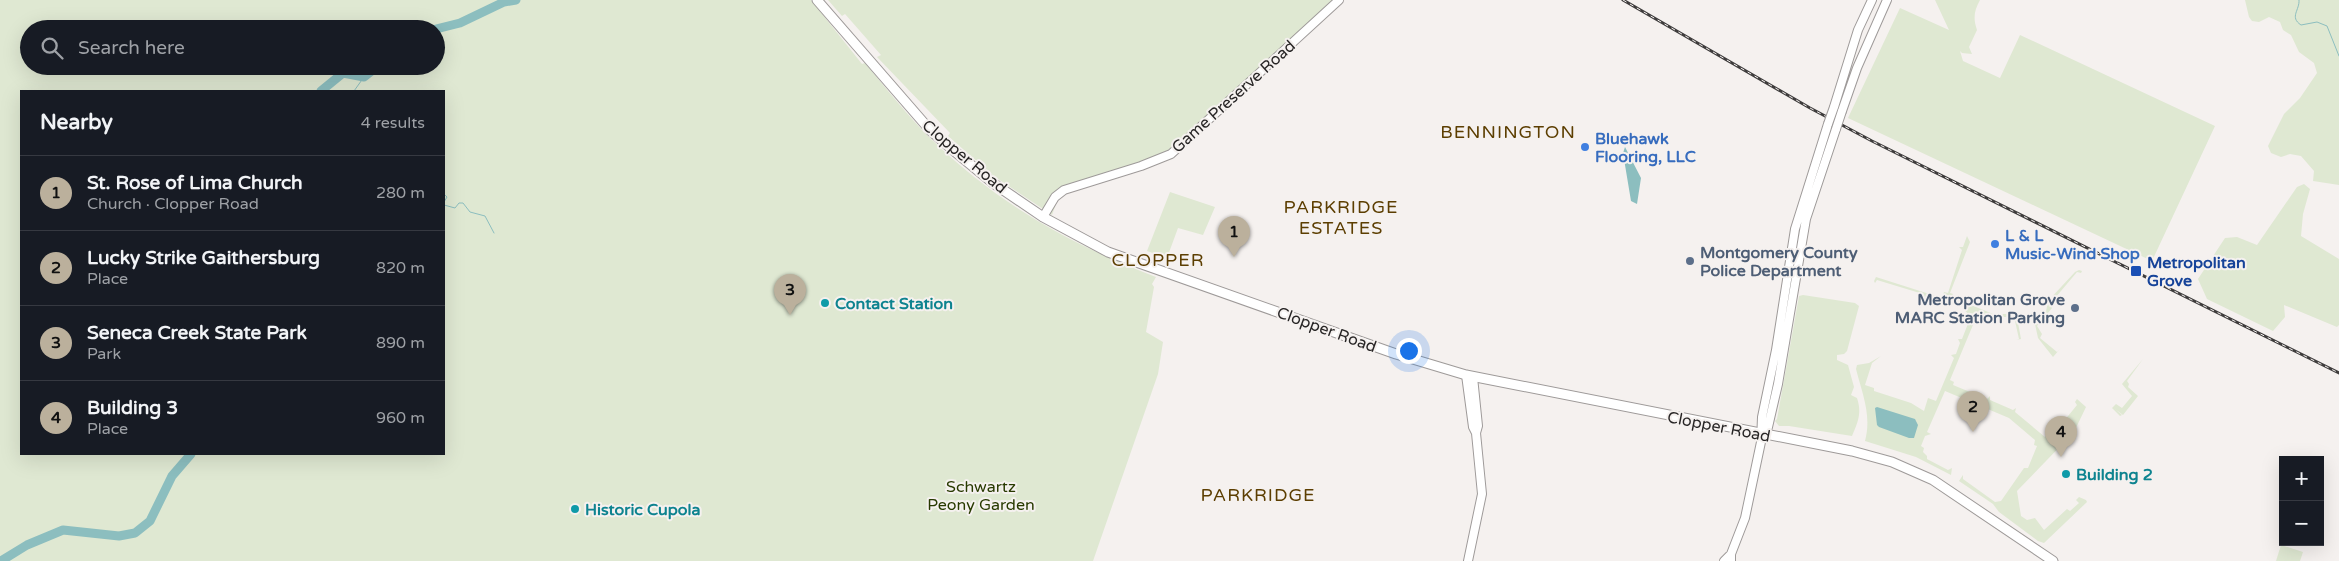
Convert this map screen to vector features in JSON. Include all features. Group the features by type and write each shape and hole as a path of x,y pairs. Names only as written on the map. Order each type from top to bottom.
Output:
{"main road":[{"name":"Clopper Road","path":"817,0 930,130 993,183 1043,217 1084,240 1141,266 1248,301 1396,354 1470,376 1852,450 1906,467 1947,488 2053,561"},
{"name":"Game Preserve Road","path":"1043,217 1055,197 1064,190 1141,166 1172,154 1339,0"},
{"path":"1724,561 1731,557 1745,518 1762,434 1762,418 1776,350 1794,229 1858,30 1872,0"},
{"path":"1762,434 1768,427 1778,384 1806,219 1856,68 1887,0"},
{"path":"1468,561 1482,494 1476,433 1478,426 1470,376"}],"green space":[{"name":"Schwartz Peony Garden","path":"0,0 811,0 862,64 865,63 921,129 981,182 1008,202 1064,236 1156,277 1152,284 1154,287 1146,332 1163,342 1158,374 1093,561 0,561"},
{"path":"828,0 1334,0 1177,146 1160,158 1062,188 1052,215 995,177 948,136 950,133 877,57 881,55 845,14 842,16"},
{"path":"1935,0 1980,0 1975,15 1977,30 1969,47 1972,54 1960,51 1963,61 2000,78 2020,35 2215,126 2152,261 1848,118 1900,8 1949,30"},
{"path":"2245,0 2339,0 2339,185 2313,181 2314,171 2301,156 2290,154 2281,157 2271,153 2268,146 2284,114 2300,98 2317,73 2314,63 2299,52 2291,35 2283,30 2280,22 2269,17 2259,22 2252,21 2249,17"},
{"path":"2304,184 2310,189 2303,214 2301,236 2339,259 2339,325 2337,327 2284,305 2285,317 2273,331 2207,299 2198,279 2225,238 2237,237 2257,245 2297,187"},
{"path":"1170,192 1215,207 1203,235 1178,228 1167,258 1147,251"},
{"path":"1967,236 1970,242 1950,293 1953,294 1952,297 1993,314 2008,314 2008,311 2016,312 2021,339 2016,340 2019,339 2015,321 2011,321 2010,317 1979,317 1979,321 1975,320 1950,380 1954,382 1953,385 1987,399 1990,396 1990,400 2013,410 2016,408 2015,412 2045,437 2047,435 2051,437 2077,405 2075,402 2077,399 2086,407 2074,432 2017,491 2021,516 2027,520 2035,518 2044,530 2067,509 2070,511 2079,503 2076,500 2079,497 2086,500 2087,502 2044,543 2038,541 1999,512 1993,504 1959,481 1963,475 1963,479 1995,502 2001,501 2024,468 2028,468 2037,446 2034,445 2035,440 2009,418 1945,391 1927,432 1931,434 1925,436 1921,446 1924,448 1923,452 1927,459 1948,470 1952,468 1951,475 1916,457 1865,441 1867,413 1856,369 1857,365 1869,363 1881,356 1872,363 1865,385 1874,388 1874,391 1911,403 1924,411 1928,398 1936,401 1954,358 1951,355 1956,354 1960,343 1958,339 1962,339 1971,316 1964,310 1964,307 1951,303 1949,306 1947,301 1927,295 1925,298 1923,294 1877,280 1875,283 1874,281 1876,277 1942,298 1944,292 1948,293 1962,250 1959,247 1963,247"},
{"path":"2082,271 2081,273 2077,272 2050,304 2052,308 2037,326 2042,334 2040,338 2057,352 2060,349 2053,357 2038,338 2035,324 2046,312 2048,301 2075,272"},
{"path":"1799,296 1855,303 1859,306 1847,351 1844,354 1837,355 1837,360 1848,365 1854,387 1851,395 1857,398 1859,408 1859,417 1852,436 1779,426 1775,421 1777,419"},
{"path":"2143,359 2127,381 2128,387 2138,396 2123,415 2115,409 2122,415 2120,416 2112,408 2116,404 2122,408 2132,396 2122,384"},
{"path":"2281,546 2303,552 2300,561 2276,561"}],"water":[{"path":"1625,147 1641,178 1637,204 1631,201 1623,153"},
{"path":"1875,408 1915,419 1918,425 1914,438 1879,427 1877,425"}],"waterway":[{"path":"445,27 460,23 504,2 516,0"},
{"path":"2299,0 2295,16 2298,22 2301,25 2317,22 2327,26 2339,56"},
{"path":"322,90 341,75"},
{"path":"354,75 364,77 367,75"},
{"path":"355,90 364,77"},
{"path":"445,195 447,197 445,200"},
{"path":"445,205 455,208 459,203 463,203 470,212 485,216 494,233"},
{"path":"1,561 27,545 63,530 119,536 135,533 150,521 172,476 190,455"}],"railway":[{"path":"1623,0 1810,108 1872,141 2339,373"}],"place":[{"name":"Bluehawk Flooring, LLC","path":"1585,147"},
{"name":"L & L Music-Wind Shop","path":"1995,244"},
{"name":"St. Rose of Lima Church","path":"1234,257"},
{"name":"Montgomery County Police Department","path":"1690,261"},
{"name":"Metropolitan Grove","path":"2136,271"},
{"name":"Contact Station","path":"825,303"},
{"name":"Metropolitan Grove MARC Station Parking","path":"2075,308"},
{"name":"Seneca Creek State Park","path":"790,315"},
{"name":"Lucky Strike Gaithersburg","path":"1973,432"},
{"name":"Building 3","path":"2061,457"},
{"name":"Building 2","path":"2066,474"},
{"name":"Historic Cupola","path":"575,509"}],"district":[{"name":"BENNINGTON","path":"1508,132"},
{"name":"PARKRIDGE ESTATES","path":"1341,217"},
{"name":"CLOPPER","path":"1158,260"},
{"name":"PARKRIDGE","path":"1258,495"}]}
